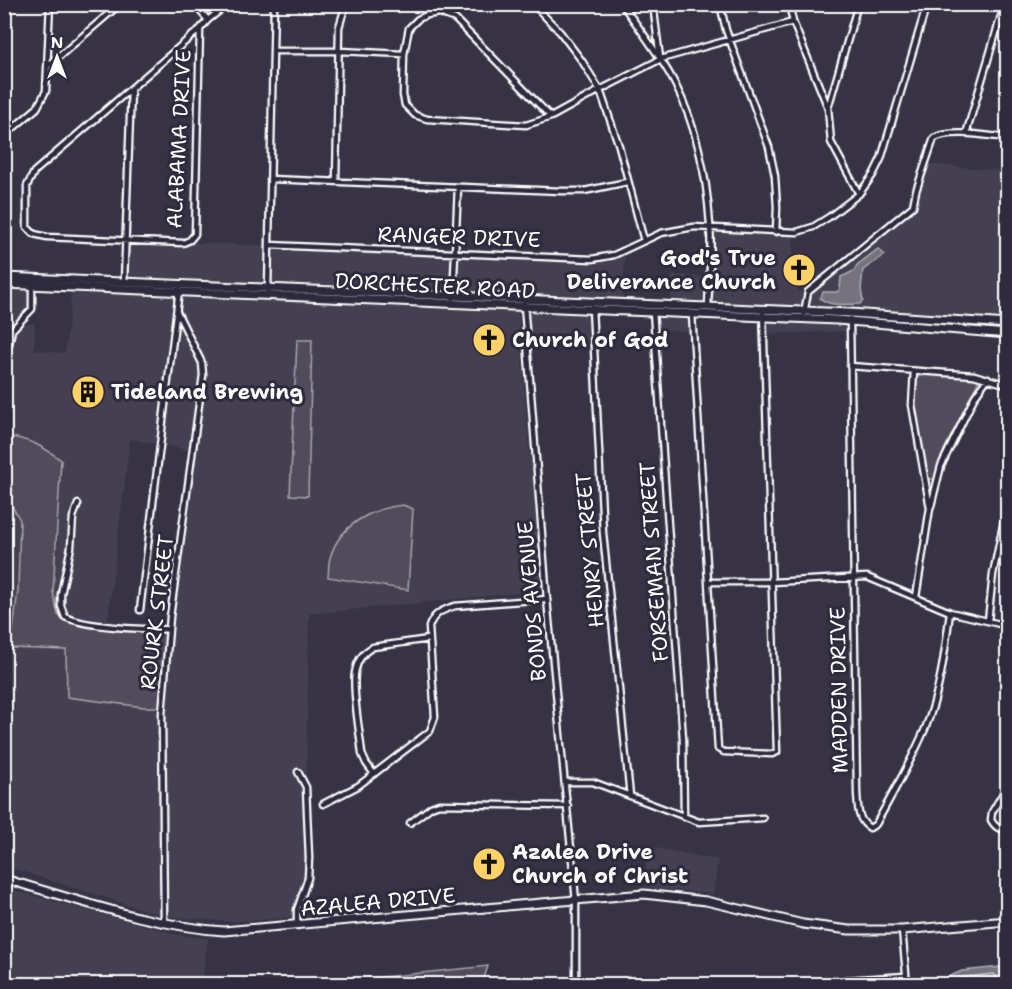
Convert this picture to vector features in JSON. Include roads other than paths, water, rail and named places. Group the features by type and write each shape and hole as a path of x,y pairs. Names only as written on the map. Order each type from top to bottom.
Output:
{"main road":[{"name":"DORCHESTER ROAD","path":"4,277 32,282 180,288 268,287 524,307 692,310 1008,324"},
{"name":"DORCHESTER ROAD","path":"4,284 124,282 268,296 453,300 525,298 592,301 653,309"},
{"name":"DORCHESTER ROAD","path":"850,317 1008,334"},
{"name":"AZALEA DRIVE","path":"4,879 164,923 194,929 224,931 644,894 706,901 803,924 849,930 902,930 1008,921"}],"street":[{"path":"4,136 37,108 46,91 50,4"},
{"path":"48,66 120,4"},
{"path":"194,4 208,20"},
{"name":"ALABAMA DRIVE","path":"201,29 195,234 183,243 47,237 34,234 27,227 27,186 34,172 228,4"},
{"path":"268,296 274,4"},
{"path":"336,181 339,27 346,4"},
{"path":"533,4 560,32 600,90 619,146 644,241"},
{"path":"622,4 661,59 675,84 698,148 706,182 711,227 708,311"},
{"path":"654,4 661,59"},
{"path":"720,4 730,40 770,147 775,176 776,232"},
{"path":"789,4 793,22 828,108 831,142 859,194"},
{"path":"828,108 858,4"},
{"name":"RANGER DRIVE","path":"269,245 598,258 614,255 661,233 694,227 796,232 813,227 829,218 859,194 873,175 881,159 927,4"},
{"path":"966,134 1000,19 1002,14 1008,10"},
{"path":"551,117 455,19 447,14 439,13 426,15 412,23 407,33 404,54 404,101 409,111 427,119 526,125 551,117 661,59 793,22"},
{"path":"274,51 404,54"},
{"path":"124,282 130,89"},
{"path":"805,315 808,292 913,206 934,138 941,135 966,134 1008,138"},
{"path":"270,179 584,191 627,182"},
{"path":"453,300 458,187"},
{"path":"9,344 12,330 32,309 32,282"},
{"path":"140,610 180,288"},
{"name":"BONDS AVENUE","path":"525,298 548,599 576,901 576,984"},
{"name":"HENRY STREET","path":"592,301 603,533 630,796"},
{"name":"FORSEMAN STREET","path":"653,309 683,739 684,817"},
{"path":"692,310 718,748 724,753 777,753 763,313"},
{"name":"ROURK STREET","path":"164,923 162,714 169,629 203,375 202,363 177,312"},
{"name":"MADDEN DRIVE","path":"850,317 857,793 860,819 870,828 876,824 903,776 926,727 943,662 950,612"},
{"path":"850,366 974,375 1008,386"},
{"path":"914,371 912,405 930,508"},
{"path":"916,597 930,508 941,466 975,396 988,378"},
{"path":"988,621 993,574 1008,501"},
{"path":"78,504 73,517 71,547 62,594 61,606 65,617 72,621 153,630 169,629"},
{"path":"708,582 867,578 950,612 1008,626"},
{"path":"323,804 358,786 427,734 434,723 429,639 432,620 444,609 455,606 548,599"},
{"path":"374,774 362,754 354,681 357,665 366,651 373,647 429,639"},
{"path":"297,926 297,910 308,878 309,858 306,787 298,772"},
{"path":"565,782 593,782 699,822 763,818"},
{"path":"1008,785 992,812 991,819 1001,830 1008,829"},
{"path":"410,824 431,807 439,804 568,806"},
{"path":"902,930 906,984"},
{"path":"840,984 845,980 906,976"}],"water":[{"path":"878,249 885,255 863,270 861,289 863,301 860,304 833,304 820,298 823,292 837,292 840,289 841,277 854,271 857,265"},
{"path":"1001,967 1007,970 1007,979 997,984 931,984 962,971"}],"place":[{"name":"God's True Deliverance Church","path":"799,270"},
{"name":"Church of God","path":"489,340"},
{"name":"Tideland Brewing","path":"88,392"},
{"name":"Azalea Drive Church of Christ","path":"489,864"}]}
